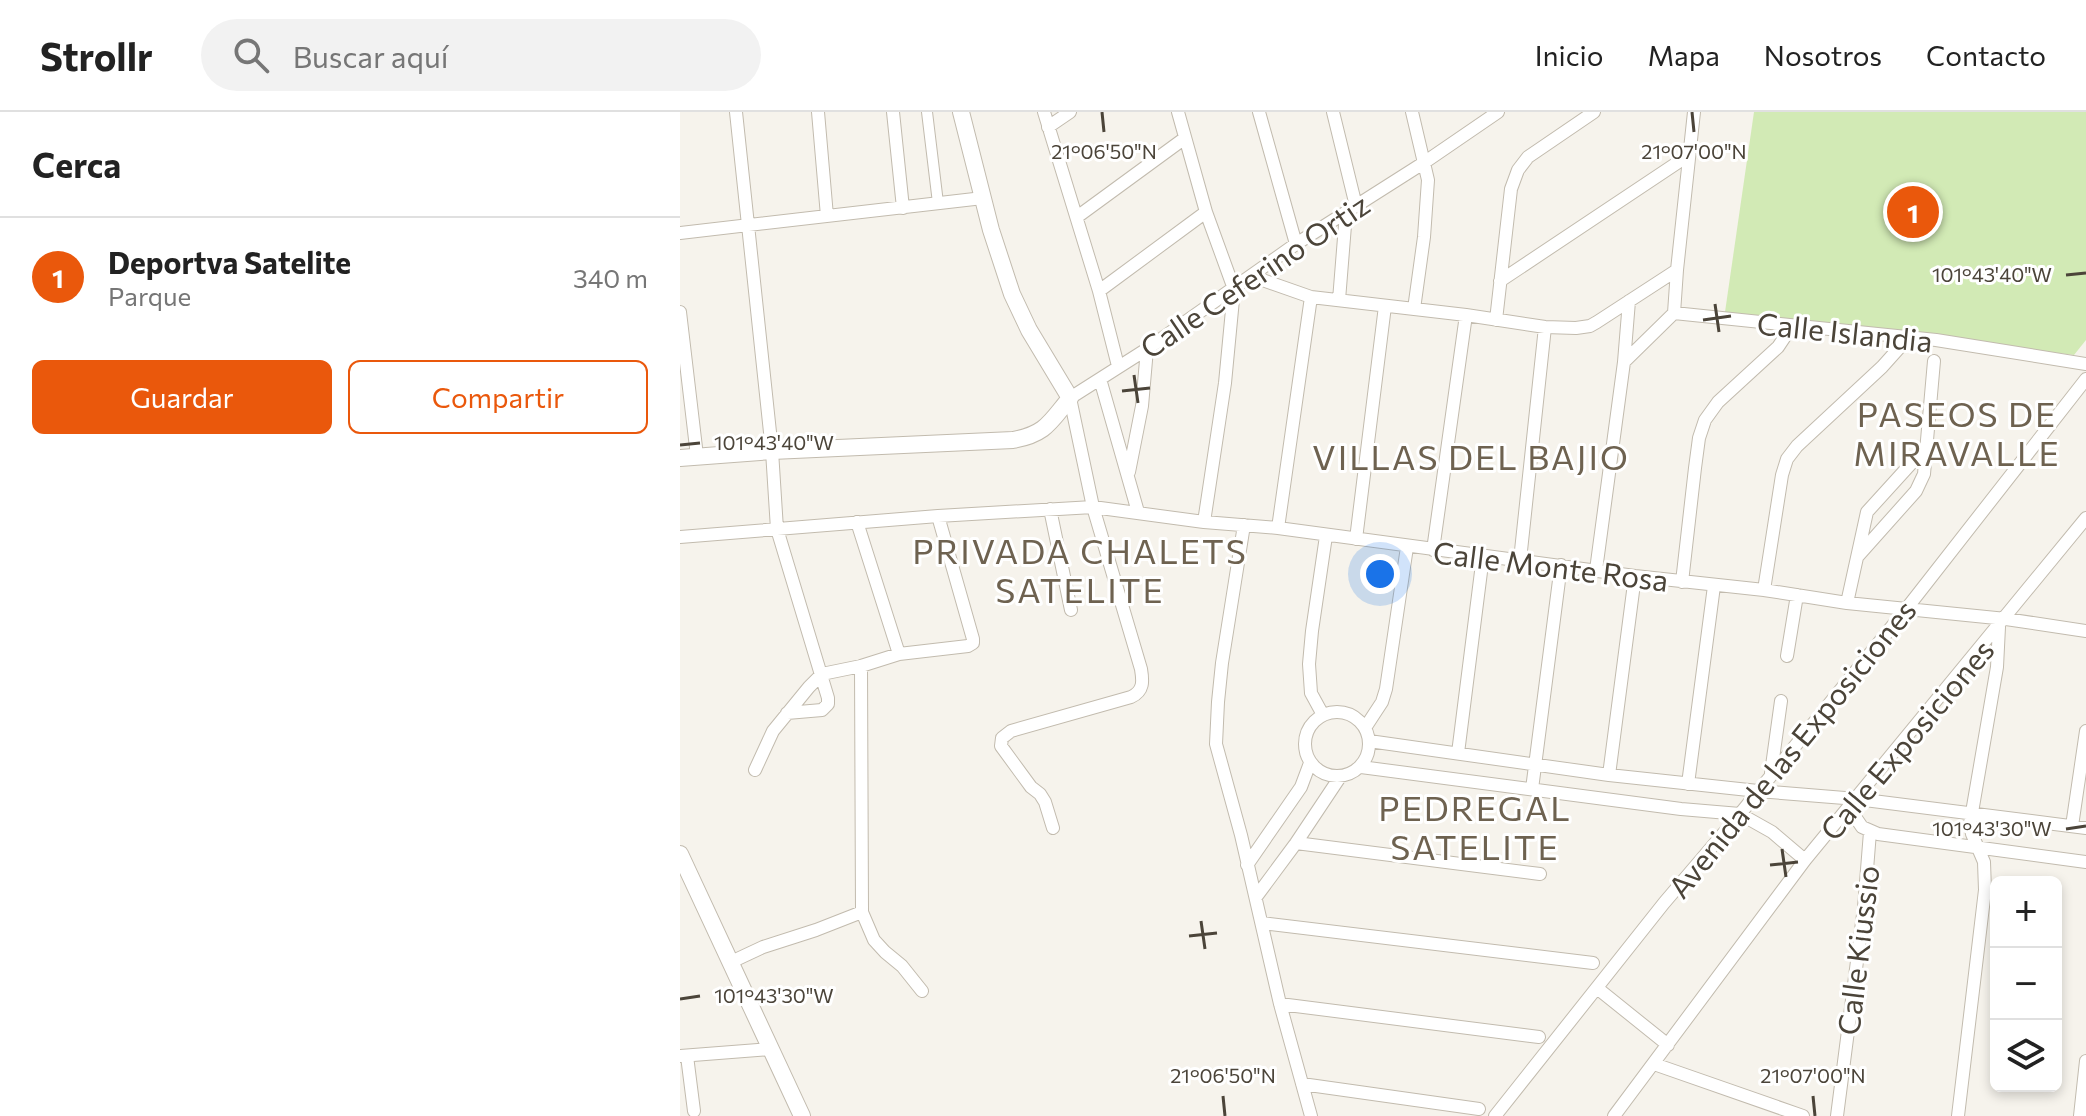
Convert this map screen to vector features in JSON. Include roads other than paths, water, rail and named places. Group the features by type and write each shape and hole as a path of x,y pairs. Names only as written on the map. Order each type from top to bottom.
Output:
{"street":[{"path":"736,112 772,451 777,529 822,674 828,704 822,710 787,713"},
{"path":"818,112 827,216"},
{"path":"893,112 903,208"},
{"path":"927,112 938,203"},
{"path":"961,112 1012,294 1029,330 1070,398 1093,507 1141,669 1142,688 1137,694 1011,731 1002,738 1001,746 1045,802 1053,828"},
{"path":"1044,112 1099,291 1118,366"},
{"path":"1048,127 1070,112"},
{"path":"1178,112 1206,212 1234,289 1225,383 1204,522"},
{"path":"1259,112 1296,244"},
{"path":"1333,112 1351,209 1339,300"},
{"path":"1412,112 1428,180 1414,309"},
{"path":"1496,320 1511,189 1518,170 1528,157 1594,112"},
{"path":"1624,362 1674,313 1694,112"},
{"name":"Calle Ceferino Ortiz","path":"688,457 989,442 1030,437 1044,429 1070,398 1147,349 1296,244 1425,162 1490,115"},
{"path":"1077,217 1185,138"},
{"path":"1500,281 1689,155"},
{"path":"680,233 983,198"},
{"path":"1099,291 1206,212"},
{"path":"1251,276 1311,297 1545,327 1576,328 1590,326 1677,270"},
{"path":"1278,528 1311,297"},
{"path":"1596,570 1624,362 1629,301"},
{"path":"1356,539 1385,306"},
{"path":"680,312 688,457"},
{"name":"Calle Islandia","path":"1674,313 1936,340 2086,364"},
{"path":"1433,550 1466,315"},
{"path":"1682,582 1699,438 1705,420 1718,402 1778,347 1792,326"},
{"path":"1520,560 1545,327"},
{"path":"1764,590 1777,499 1787,459 1908,338"},
{"path":"1128,475 1142,406 1147,349"},
{"path":"1858,556 1916,491 1924,474 1934,361"},
{"path":"1100,379 1138,512"},
{"name":"Avenida de las Exposiciones","path":"1495,1116 1664,903 1907,608 2086,379"},
{"path":"1847,603 1864,522 1871,506 1927,446"},
{"name":"Calle Monte Rosa","path":"680,537 1093,507 1278,528 1847,603 1907,608 2002,623 2086,631"},
{"path":"1050,509 1071,610"},
{"path":"755,770 773,731 822,674 899,654 973,643 938,516"},
{"name":"Calle Exposiciones","path":"1614,1116 1805,860 2086,518"},
{"path":"857,522 899,654"},
{"path":"1244,525 1222,663 1216,744 1311,1116"},
{"path":"1323,715 1311,693 1308,673 1326,536"},
{"path":"1365,728 1382,702 1386,689 1407,547"},
{"path":"1458,753 1483,556"},
{"path":"1532,789 1561,565"},
{"path":"1609,775 1635,576"},
{"path":"1688,784 1714,586"},
{"path":"1787,656 1797,595"},
{"path":"1958,1116 1985,890 1984,862 1970,824 2002,623"},
{"path":"861,666 862,912 874,940 902,966 922,991"},
{"path":"1771,775 1781,701"},
{"path":"1332,712 1351,715 1365,728 1369,741 1368,755 1361,767 1351,774 1329,776 1310,763 1304,742 1314,721 1323,715 1332,712"},
{"path":"2072,826 2086,731"},
{"path":"1369,741 1609,775 2086,828"},
{"path":"1247,865 1301,787 1310,763"},
{"path":"1361,767 1740,814 1772,832 1805,860"},
{"path":"1256,897 1340,777"},
{"path":"1853,803 1862,827 1870,832 2086,862"},
{"name":"Calle Kiussio","path":"1837,1116 1864,907 1870,832"},
{"path":"1296,843 1540,874"},
{"path":"681,857 802,1116"},
{"path":"731,962 763,947 862,912"},
{"path":"1262,923 1593,963"},
{"path":"1597,988 1668,1045"},
{"path":"1280,1004 1539,1037"},
{"path":"694,1111 684,1056 771,1049"},
{"path":"2080,1116 2086,1061"},
{"path":"1654,1064 1803,1116"},
{"path":"1302,1084 1479,1109"},
{"path":"788,1085 790,1116"},
{"path":"1627,1100 1628,1116"}],"place":[{"name":"Deportva Satelite","path":"1913,212"}],"district":[{"name":"PASEOS DE MIRAVALLE","path":"1957,432"},
{"name":"VILLAS DEL BAJIO","path":"1471,456"},
{"name":"PRIVADA CHALETS SATELITE","path":"1080,570"},
{"name":"PEDREGAL SATELITE","path":"1475,826"}]}
